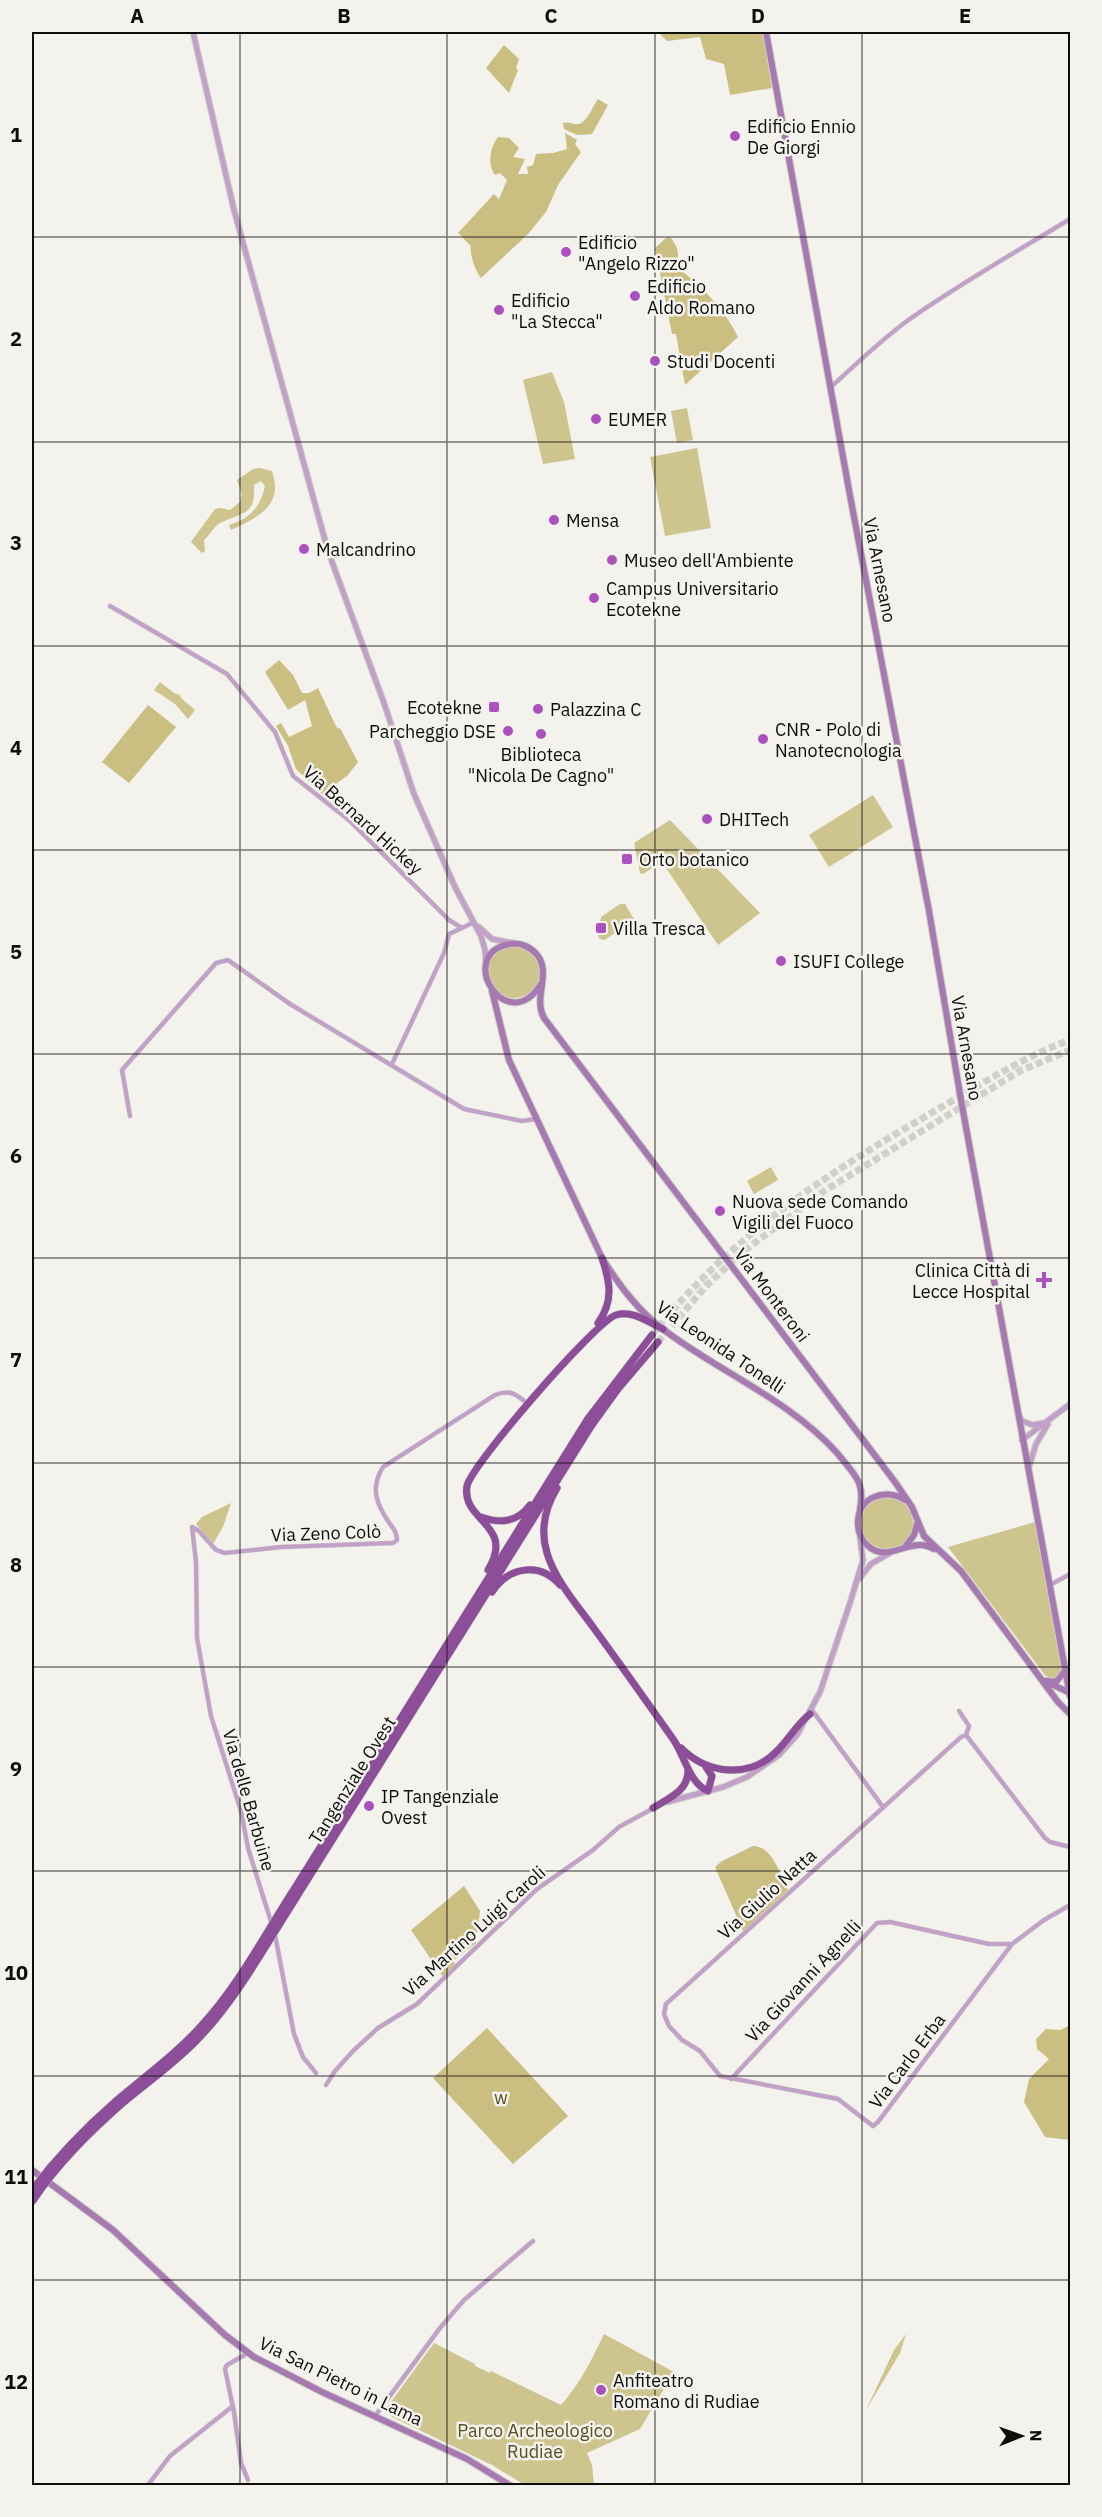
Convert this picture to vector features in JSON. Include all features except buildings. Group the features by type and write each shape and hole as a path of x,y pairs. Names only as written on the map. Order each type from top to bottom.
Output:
{"highway":[{"path":"453,1634 455,1626 495,1556 496,1539 469,1504 467,1487 472,1473 594,1330 608,1307 609,1279 602,1258"},
{"path":"594,1330 609,1318 628,1314 663,1329"},
{"name":"Tangenziale Ovest","path":"32,2202 62,2163 83,2141 111,2114 178,2058 214,2021 246,1977 453,1634 564,1457 606,1393 652,1335"},
{"name":"Tangenziale Ovest","path":"32,2190 65,2150 98,2117 164,2062 201,2027 236,1980 294,1896 592,1425 618,1389 658,1342"},
{"path":"570,1596 547,1554 544,1519 549,1502 588,1436 592,1425"},
{"path":"481,1517 502,1521 522,1513 559,1460 564,1457"},
{"path":"455,1642 462,1637 495,1587 512,1573 529,1569 540,1570 556,1580 570,1596 675,1742 687,1763 694,1782 708,1791 711,1776 706,1767 675,1742"},
{"path":"706,1767 728,1771 759,1764 777,1752 811,1712"},
{"path":"653,1808 682,1789 688,1774 687,1763"}],"main road":[{"name":"Via Arnesano","path":"766,32 929,911 1064,1671"},
{"path":"514,943 496,950 486,966 485,975 492,991 506,1000 523,1000 530,997 541,984"},
{"name":"Via Monteroni","path":"514,943 528,947 540,959 543,968 540,1005 544,1018 909,1503 924,1536 961,1571 1044,1680 1053,1696 1071,1714"},
{"name":"Via Leonida Tonelli","path":"492,991 509,1060 602,1258 624,1292 663,1329 792,1412 812,1428 837,1453 856,1477 861,1494 859,1515"},
{"path":"909,1503 897,1495 877,1495 866,1503 859,1515 859,1531 866,1544 878,1551 892,1552 921,1545 943,1553"},
{"path":"903,1549 914,1536 917,1521"},
{"path":"1044,1680 1056,1682 1063,1676 1064,1671"},
{"path":"1053,1696 1063,1698 1070,1695 1064,1671"},
{"name":"Via Monteroni","path":"1044,1680 1070,1695"},
{"name":"Via San Pietro in Lama","path":"32,2170 113,2230 225,2335 249,2353 270,2366 467,2459 511,2486"}],"street":[{"path":"193,32 236,220 328,551 381,694 414,794 455,888 475,923 485,950 486,966"},
{"path":"831,388 871,349 905,322 1071,219"},
{"name":"Via Bernard Hickey","path":"110,606 227,674 275,732 292,776 350,821 449,920 462,928"},
{"path":"392,1064 444,953 449,934 475,923"},
{"path":"475,923 492,939 514,943"},
{"path":"130,1116 122,1070 221,960 235,963 290,1004 470,1112 522,1122 537,1119"},
{"name":"Via Zeno Colò","path":"192,1527 197,1529 216,1550 225,1553 281,1547 393,1543 398,1537 375,1496 377,1479 383,1467 495,1395 508,1391 529,1404"},
{"path":"1023,1440 1071,1404"},
{"path":"1018,1413 1022,1421 1033,1425 1048,1422"},
{"path":"1028,1473 1034,1451 1048,1422"},
{"name":"Via delle Barbuine","path":"192,1527 196,1562 197,1638 211,1716 241,1811 249,1848 277,1943 294,2034 303,2057 316,2073"},
{"name":"Via Martino Luigi Caroli","path":"326,2085 353,2051 378,2028 417,2004 537,1889 593,1850 619,1827 653,1808 740,1781 772,1760 797,1735 811,1712 863,1560 859,1531"},
{"name":"Via Martino Luigi Caroli","path":"854,1589 872,1564 892,1552"},
{"path":"1049,1586 1071,1574"},
{"path":"811,1712 883,1807"},
{"path":"959,1712 969,1726 966,1735 1045,1838 1050,1842 1071,1847"},
{"name":"Via Giulio Natta","path":"730,2079 714,2071 700,2051 675,2034 664,2014 666,2004 961,1737 966,1735"},
{"name":"Via Carlo Erba","path":"730,2079 838,2099 846,2103 870,2125 876,2125 1011,1944 1044,1920 1071,1905"},
{"name":"Via Giovanni Agnelli","path":"730,2079 876,1923 890,1922 997,1945 1011,1944"},
{"path":"375,2416 440,2328 464,2300 533,2241"},
{"path":"248,2480 241,2463 225,2369 249,2353"},
{"path":"147,2485 170,2456 233,2406"}],"green space":[{"path":"658,32 763,32 772,88 730,95 724,64 706,59 700,37 667,41"},
{"path":"504,45 519,59 516,68 518,70 509,93 486,68"},
{"path":"598,99 608,105 592,134 577,135 564,129 563,123 582,123"},
{"path":"565,133 577,140 575,144 581,152 558,185 546,212 529,233 481,278 473,263 471,246 458,233 494,194 499,199 507,180 500,173 495,175 491,166 490,156 495,141 498,137 509,138 519,148 513,157 525,159 518,174 528,174 527,167 533,165 536,154 567,149"},
{"path":"667,237 671,238 677,248 677,267 712,299 738,337 685,385 676,334 672,334 655,248"},
{"path":"552,372 564,402 575,459 543,464 523,380"},
{"path":"687,408 693,440 677,443 671,411"},
{"path":"697,448 711,528 665,536 650,457"},
{"path":"253,469 272,471 275,483 271,502 259,515 231,530 229,525 243,519 257,506 265,486 261,481 254,485 253,502 250,508 216,526 204,540 205,551 202,553 191,542 193,539 215,509 230,510 240,502 242,494 237,480"},
{"path":"279,660 293,675 302,693 309,693 318,688 336,726 340,728 358,762 347,776 322,794 296,769 288,746 276,726 281,723 289,737 312,726 305,700 288,710 265,672"},
{"path":"160,682 180,695 195,710 188,719 175,704 154,690"},
{"path":"148,705 176,727 129,783 102,762"},
{"path":"873,795 893,827 829,867 809,835"},
{"path":"670,820 760,913 718,945 662,862 643,874 640,873 634,843"},
{"path":"620,904 625,904 634,919 605,940 600,939 598,936 601,917"},
{"path":"514,946 524,948 532,954 538,962 540,972 538,982 532,990 524,996 514,998 504,996 496,990 490,982 488,972 490,962 496,954 504,948"},
{"path":"771,1167 778,1180 754,1194 747,1181"},
{"path":"882,1497 892,1497 906,1504 913,1523 906,1542 892,1549 882,1549 872,1545 865,1538 861,1528 861,1518 865,1508 872,1501"},
{"path":"231,1503 223,1527 213,1544 196,1524 202,1517"},
{"path":"1035,1522 1061,1664 1062,1671 1058,1679 1050,1679 1045,1675 948,1547"},
{"path":"753,1846 760,1847 771,1856 788,1890 743,1931 715,1867 722,1861"},
{"path":"464,1886 480,1911 476,1943 453,1961 455,1964 443,1977 411,1930"},
{"path":"1070,2025 1070,2140 1045,2137 1024,2102 1029,2079 1049,2059 1037,2049 1036,2039 1046,2029 1060,2030"},
{"name":"w","path":"487,2028 568,2116 513,2164 433,2078"},
{"name":"Parco Archeologico Rudiae","path":"604,2334 674,2372 640,2429 587,2453 592,2465 594,2485 525,2485 492,2465 392,2417 385,2410 434,2343 475,2366 490,2373 491,2371 561,2405 580,2380"},
{"path":"906,2334 900,2353 866,2410 894,2350"}],"tunnel":[{"path":"652,1335 717,1264 751,1234 824,1179 991,1078 1022,1061 1070,1040"},
{"path":"658,1342 706,1286 740,1254 824,1191 1020,1071 1070,1050"}],"place":[{"name":"Edificio Ennio De Giorgi","path":"735,136"},
{"name":"Edificio \"Angelo Rizzo\"","path":"566,252"},
{"name":"Edificio Aldo Romano","path":"635,296"},
{"name":"Edificio \"La Stecca\"","path":"499,310"},
{"name":"Studi Docenti","path":"655,361"},
{"name":"EUMER","path":"596,419"},
{"name":"Mensa","path":"554,520"},
{"name":"Malcandrino","path":"304,549"},
{"name":"Museo dell'Ambiente","path":"612,560"},
{"name":"Campus Universitario Ecotekne","path":"594,598"},
{"name":"Ecotekne","path":"494,707"},
{"name":"Palazzina C","path":"538,709"},
{"name":"Parcheggio DSE","path":"508,731"},
{"name":"Biblioteca \"Nicola De Cagno\"","path":"541,734"},
{"name":"CNR - Polo di Nanotecnologia","path":"763,739"},
{"name":"DHITech","path":"707,819"},
{"name":"Orto botanico","path":"627,859"},
{"name":"Villa Tresca","path":"601,928"},
{"name":"ISUFI College","path":"781,961"},
{"name":"Nuova sede Comando Vigili del Fuoco","path":"720,1211"},
{"name":"Clinica Città di Lecce Hospital","path":"1044,1280"},
{"name":"IP Tangenziale Ovest","path":"369,1806"},
{"name":"Anfiteatro Romano di Rudiae","path":"601,2390"}]}
